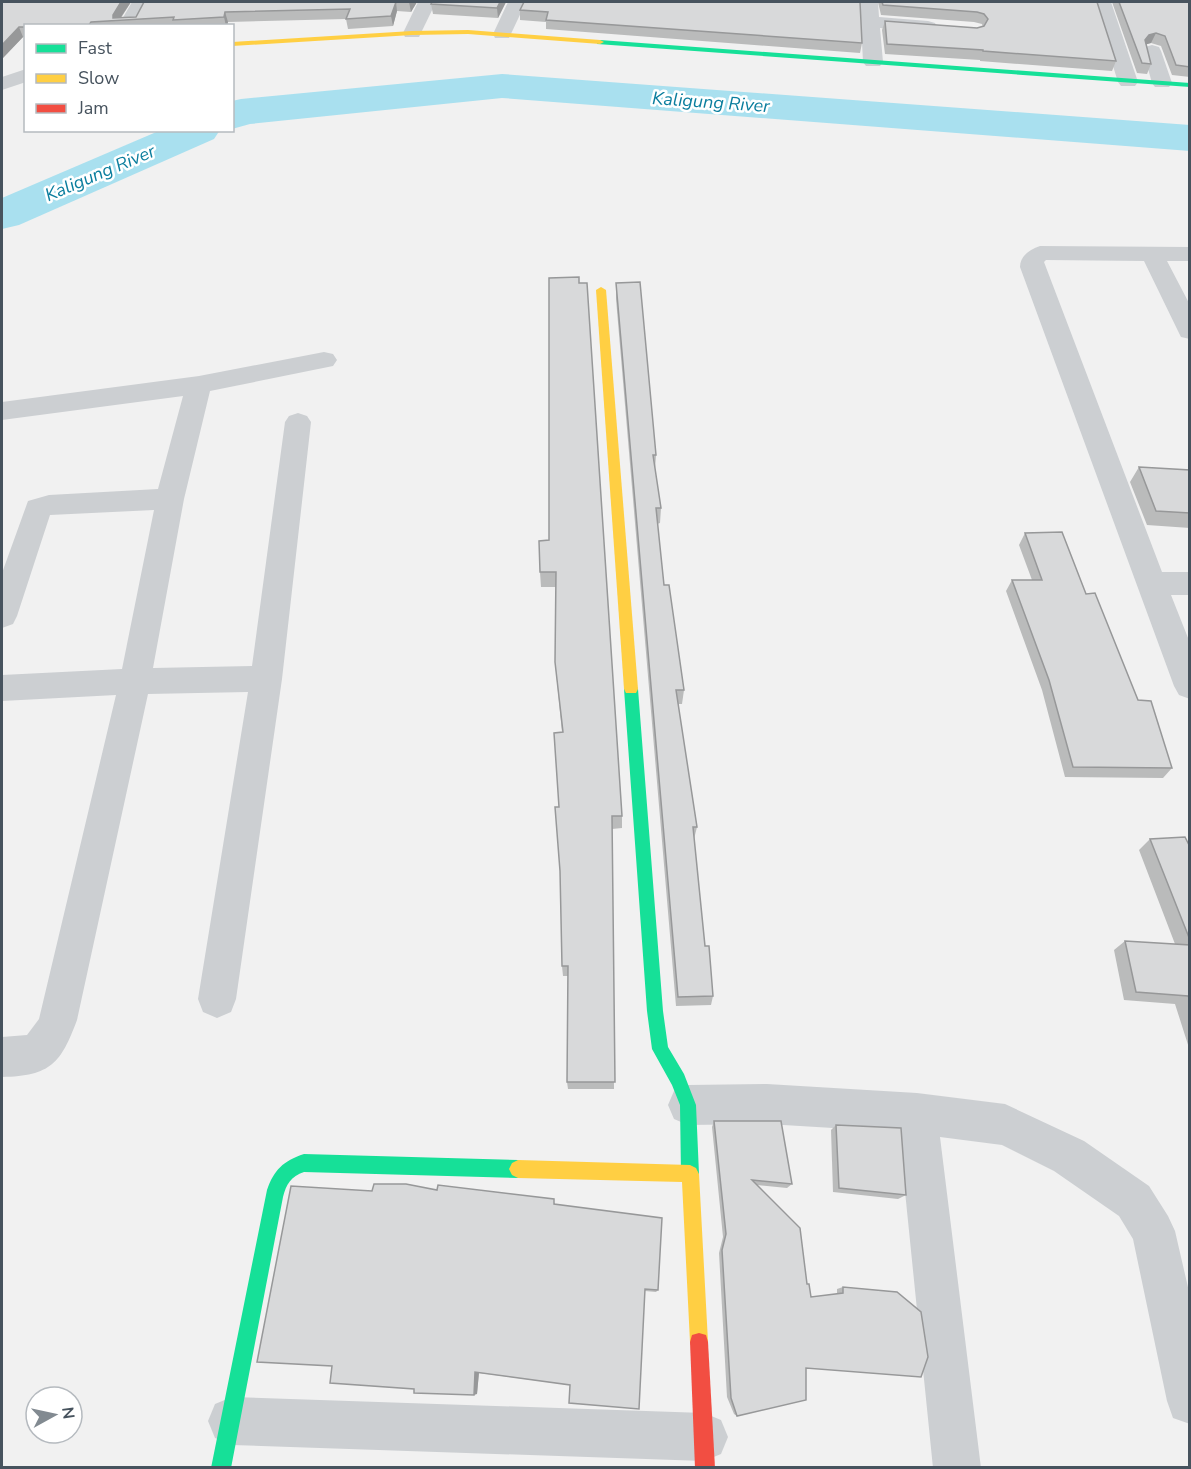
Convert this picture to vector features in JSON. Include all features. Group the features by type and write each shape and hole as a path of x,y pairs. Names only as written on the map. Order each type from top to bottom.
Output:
{"street":[{"path":"128,24 141,2"},
{"path":"412,33 427,2"},
{"path":"502,34 517,2"},
{"path":"869,2 873,62"},
{"path":"1102,2 1128,82"},
{"path":"870,22 951,28"},
{"path":"234,44 412,33 502,34 1190,85"},
{"path":"1152,51 1162,83"},
{"path":"2,84 24,76"},
{"path":"1190,254 1040,253 1032,261 1032,267 1190,686"},
{"path":"1152,254 1190,331"},
{"path":"231,1421 704,1452 688,1105 678,1080 660,1048 655,1011 601,290"},
{"path":"2,411 199,385 324,360"},
{"path":"2,1057 29,1056 46,1048 58,1020 135,681 170,499 199,385"},
{"path":"217,999 266,679 298,422"},
{"path":"2,616 38,508 49,505 170,499"},
{"path":"1151,583 1190,584"},
{"path":"2,688 135,681 266,679"},
{"path":"688,1105 767,1104 917,1113 1005,1125 1069,1156 1134,1201 1153,1231 1190,1401"},
{"path":"917,1113 957,1467"},
{"path":"222,1467 274,1197 280,1175 291,1165 304,1163 690,1174"}],"building":[{"path":"2,2 121,2 113,18 136,17 144,2 396,2 391,16 346,19 350,9 225,12 224,17 173,20 174,17 91,22 90,24 24,24 24,27 19,27 2,45"},
{"path":"432,2 500,2 497,8 431,4"},
{"path":"524,2 860,2 862,43 546,20 548,12 520,10"},
{"path":"882,2 1097,2 1116,61 887,44 885,21 977,28 984,26 988,19 984,14 977,12 883,5"},
{"path":"1119,2 1190,2 1190,67 1176,65 1165,36 1156,33 1149,35 1145,40 1151,64 1142,63"},
{"path":"579,277 579,283 587,283 622,816 612,816 615,1082 567,1082 568,966 562,966 560,871 555,807 559,807 554,733 563,732 555,662 556,572 540,572 539,541 549,540 549,278"},
{"path":"640,282 656,455 653,455 661,508 656,508 664,585 669,585 684,690 676,690 697,827 693,827 705,946 709,946 713,996 678,997 616,283"},
{"path":"1139,467 1190,470 1190,513 1156,511"},
{"path":"1062,532 1086,594 1095,593 1138,700 1151,701 1172,768 1073,767 1049,680 1012,580 1042,580 1025,533"},
{"path":"1185,837 1190,847 1190,940 1150,839"},
{"path":"1125,941 1190,945 1190,1000 1188,996 1136,992"},
{"path":"714,1121 781,1121 792,1184 752,1180 800,1228 807,1284 809,1284 811,1297 843,1293 843,1287 897,1292 921,1312 928,1357 921,1377 806,1368 806,1400 737,1416 731,1398 722,1250 726,1234"},
{"path":"836,1125 901,1128 906,1195 839,1188"},
{"path":"374,1184 406,1184 437,1190 438,1185 554,1199 554,1204 662,1218 658,1290 645,1289 639,1409 569,1403 570,1385 475,1372 474,1395 414,1393 414,1389 330,1383 332,1366 257,1362 291,1186 372,1191"}],"waterway":[{"name":"Kaligung River","path":"234,115 241,112 502,86 1190,138"},
{"name":"Kaligung River","path":"2,215 194,132"}],"traffic: fast":[{"path":"600,42 1190,85"},
{"path":"631,689 655,1011 660,1049 678,1080 688,1105 690,1174"},
{"path":"221,1468 274,1197 283,1175 304,1163 518,1169"}],"traffic: slow":[{"path":"234,44 412,33 468,32 600,42"},
{"path":"601,290 631,689"},
{"path":"518,1169 690,1174 699,1342"}],"traffic: jam":[{"path":"699,1342 705,1468"}]}
